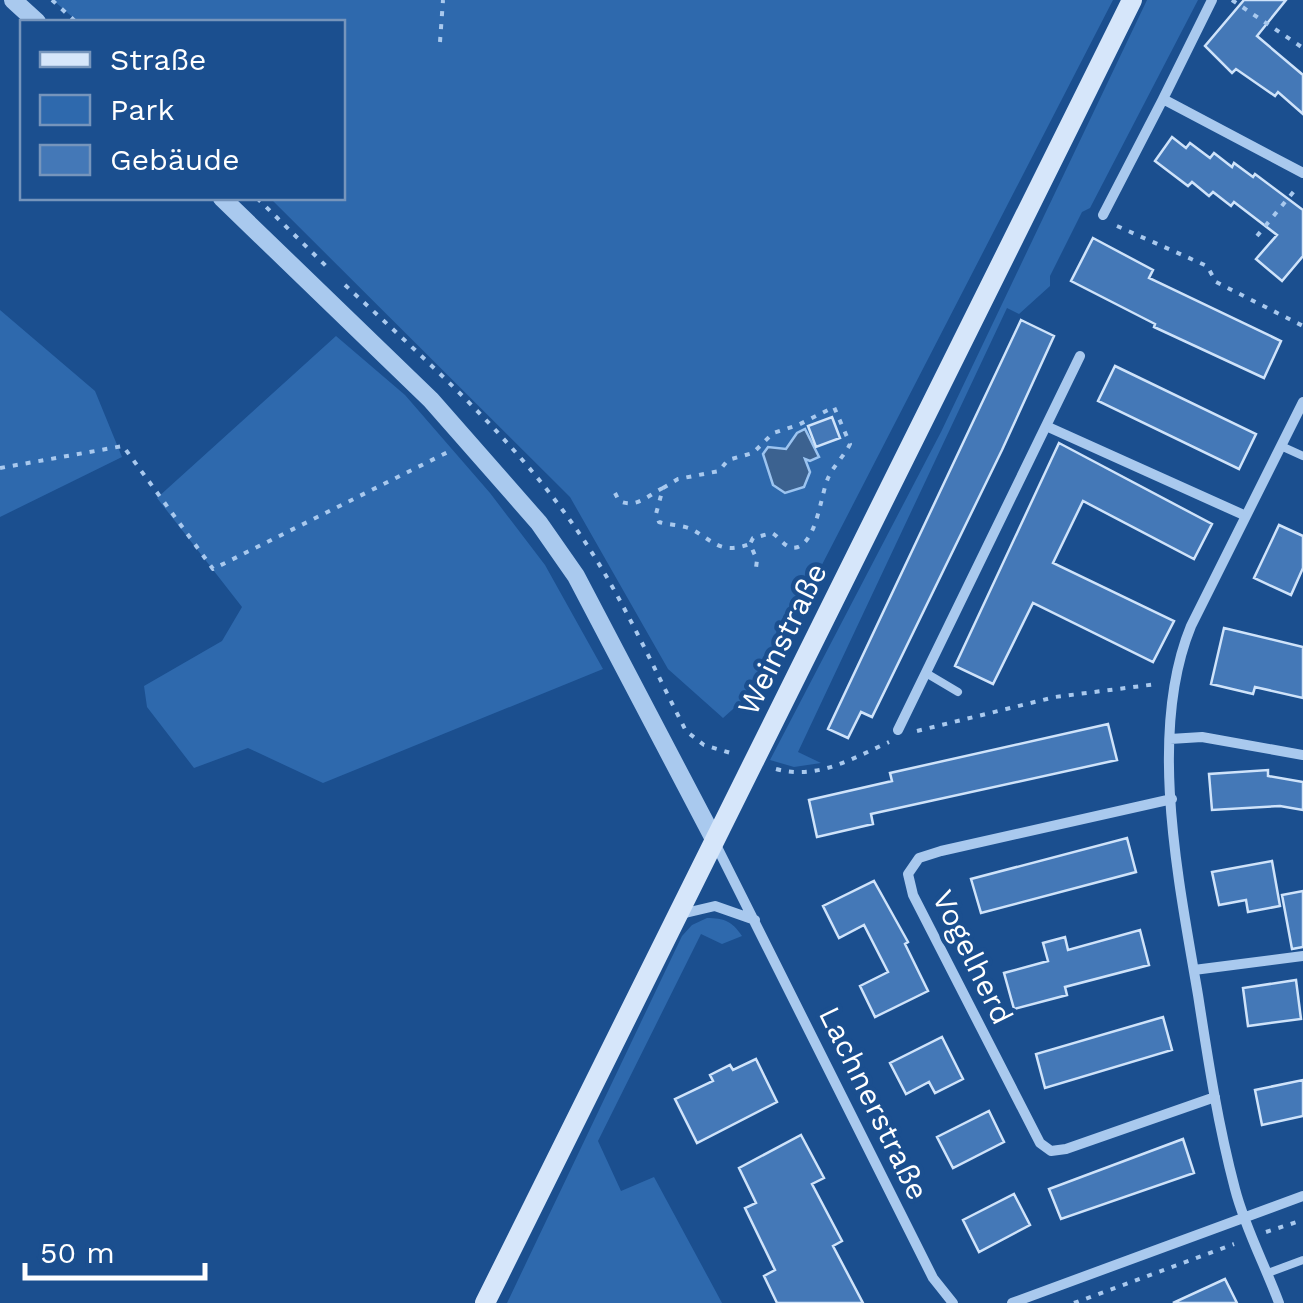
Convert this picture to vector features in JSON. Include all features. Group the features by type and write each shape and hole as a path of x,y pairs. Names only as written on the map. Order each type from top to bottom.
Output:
{"main road":[{"name":"Weinstraße","path":"485,1303 1132,0"}],"street":[{"path":"13,0 35,20"},
{"path":"1102,215 1212,0"},
{"path":"1163,100 1303,177"},
{"path":"224,200 339,308 468,442 538,522 576,576 714,842"},
{"path":"899,734 1080,356"},
{"path":"1278,1303 1244,1217 1214,1097 1178,873 1170,739 1172,684 1178,656 1303,402"},
{"path":"1046,426 1246,516"},
{"path":"1170,739 1202,738 1303,755"},
{"name":"Vogelherd","path":"1172,799 941,851 919,858 908,874 913,895 1040,1143 1051,1150 1066,1149 1214,1097"},
{"name":"Lachnerstraße","path":"714,842 934,1278 954,1303"},
{"path":"680,914 715,906 756,921"},
{"path":"1194,970 1303,956"},
{"path":"1012,1303 1303,1196"}],"lane":[{"path":"1281,446 1303,456"},
{"path":"926,673 958,692"},
{"path":"1268,1273 1303,1260"}],"path":[{"path":"52,0 74,20"},
{"path":"440,42 443,0"},
{"path":"1232,0 1303,48"},
{"path":"1257,236 1303,177"},
{"path":"1102,215 1106,221 1207,266 1216,282 1303,326"},
{"path":"616,493 618,501 624,504 644,501 663,488 678,479 719,470 728,460 753,453 773,433 798,426 834,407 850,444 827,477 822,502 806,541 800,546 788,547 772,533 730,549 704,540 688,528 659,522 656,514 663,488"},
{"path":"0,468 123,446 213,569 468,442"},
{"path":"750,544 756,568"},
{"path":"910,733 1054,697 1172,684"},
{"path":"756,761 780,770 822,772 899,734"},
{"path":"1074,1303 1303,1220"}],"green space":[{"path":"53,0 1113,0 760,685 723,718 668,669 570,497 272,200 345,200 345,20 76,20"},
{"path":"1147,0 1198,0 1090,208 1082,212 1050,276 1050,286 1019,314 1007,308 798,752 821,763 794,767 770,760 941,432"},
{"path":"0,310 95,391 122,457 0,517"},
{"path":"336,336 405,395 490,493 545,565 603,669 323,783 248,748 194,768 147,707 144,686 222,641 242,607 157,498"},
{"path":"707,918 727,921 742,936 722,944 701,934 598,1141 621,1191 654,1177 722,1303 507,1303 682,936 692,925"}],"shaded area":[{"path":"805,429 819,457 805,459 810,472 804,487 785,493 773,485 763,454 768,447 786,449 797,433"}],"building":[{"path":"1244,0 1286,0 1257,36 1303,75 1303,114 1278,92 1275,96 1236,69 1232,73 1205,46"},
{"path":"1172,137 1186,148 1190,143 1210,158 1214,153 1232,167 1234,163 1253,177 1255,174 1303,210 1303,256 1282,281 1256,259 1277,235 1234,202 1231,206 1213,192 1209,196 1192,182 1188,186 1155,161"},
{"path":"1093,238 1153,270 1149,278 1281,341 1264,378 1154,327 1155,324 1071,281"},
{"path":"1021,320 1054,336 872,717 861,712 848,738 828,729"},
{"path":"1115,366 1256,434 1239,469 1098,401"},
{"path":"832,417 840,438 816,447 808,426"},
{"path":"1059,443 1212,524 1194,559 1083,501 1053,563 1174,621 1153,662 1033,603 993,684 955,666"},
{"path":"1279,525 1303,536 1303,568 1291,595 1254,578"},
{"path":"1224,628 1303,647 1303,698 1255,687 1253,694 1211,684"},
{"path":"1108,724 1117,760 871,814 873,824 817,837 809,800 892,781 890,773"},
{"path":"1268,770 1268,776 1303,782 1303,810 1280,806 1212,810 1209,774"},
{"path":"1127,838 1136,872 981,913 971,879"},
{"path":"1272,861 1280,906 1248,912 1246,900 1219,905 1212,872"},
{"path":"874,881 908,942 905,944 928,991 875,1017 860,986 888,972 864,925 839,938 823,906"},
{"path":"1303,891 1303,947 1292,949 1282,895"},
{"path":"1140,930 1149,965 1065,987 1067,995 1014,1009 1004,973 1048,961 1043,943 1065,937 1068,950"},
{"path":"1296,980 1301,1019 1248,1026 1243,988"},
{"path":"1163,1017 1172,1050 1045,1088 1036,1054"},
{"path":"942,1037 963,1079 935,1093 929,1082 906,1094 890,1063"},
{"path":"756,1059 777,1102 697,1143 675,1099 713,1081 710,1075 730,1065 733,1070"},
{"path":"1303,1080 1303,1116 1262,1125 1255,1090"},
{"path":"989,1111 1004,1142 953,1168 937,1137"},
{"path":"801,1135 824,1178 812,1184 842,1241 833,1246 863,1303 777,1303 764,1276 775,1270 745,1208 756,1203 739,1168"},
{"path":"1183,1139 1194,1173 1061,1219 1049,1189"},
{"path":"1014,1194 1030,1225 979,1252 963,1220"},
{"path":"1225,1279 1237,1303 1173,1303"}]}
